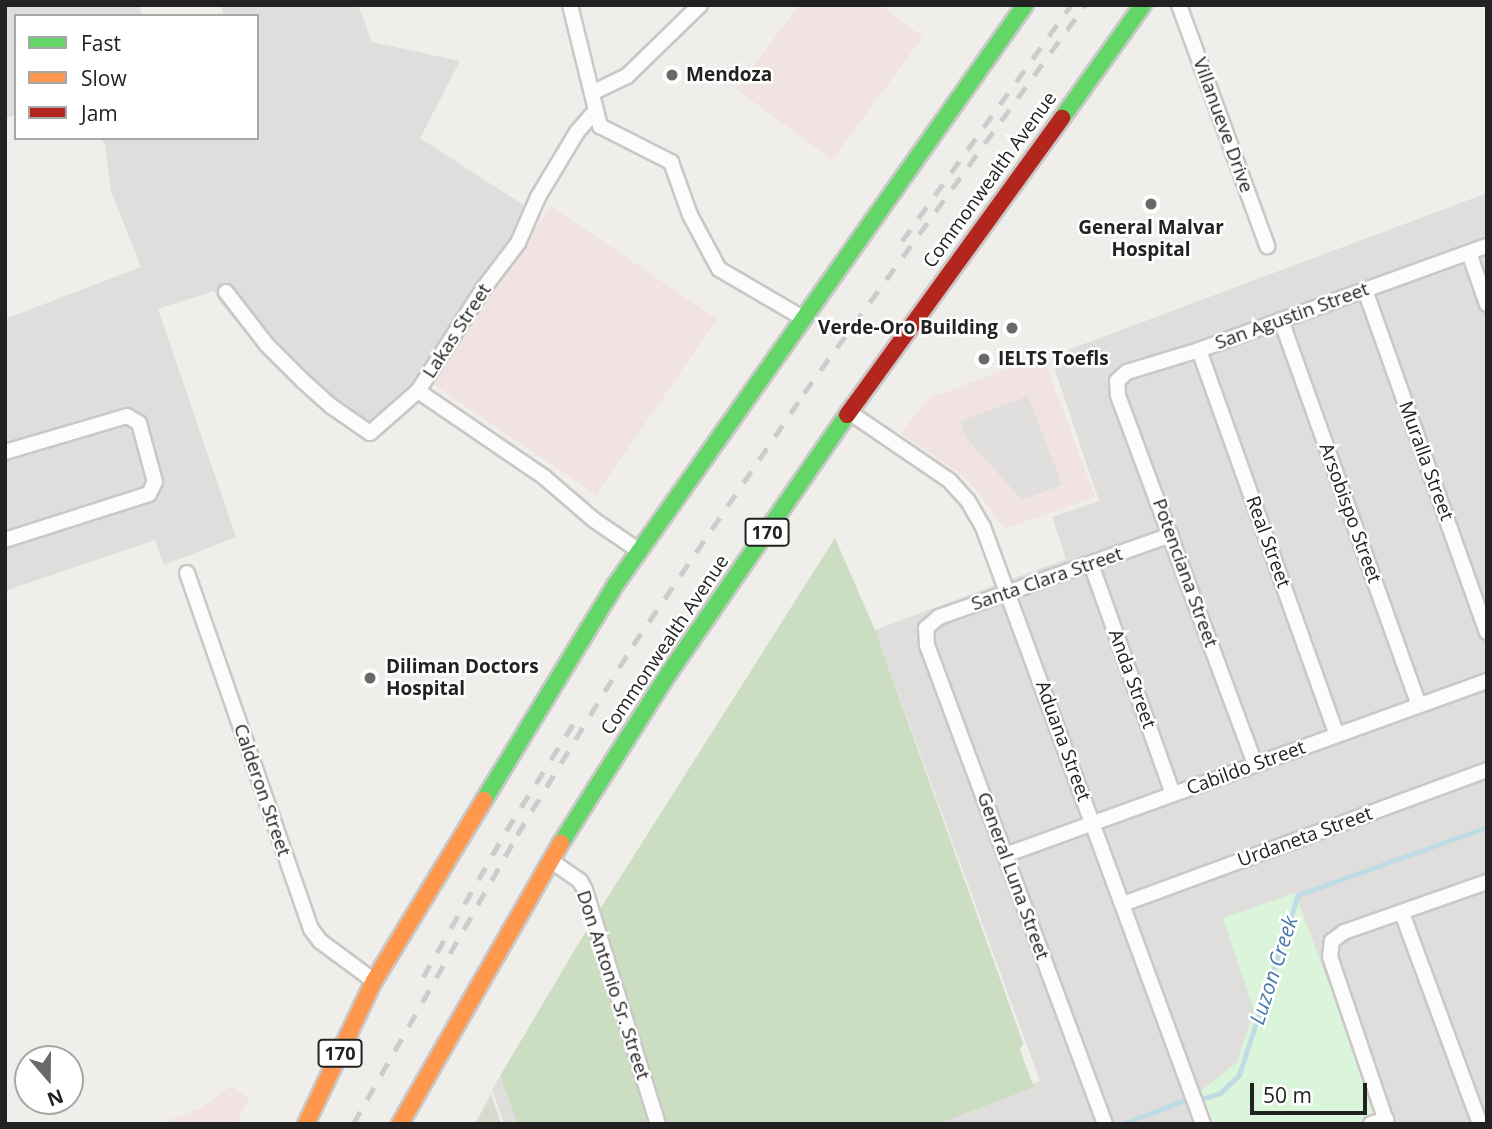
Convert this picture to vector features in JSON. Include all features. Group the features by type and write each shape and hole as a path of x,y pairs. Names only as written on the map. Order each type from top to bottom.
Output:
{"main road":[{"name":"170","path":"306,1124 374,981 638,550 1025,5"},
{"name":"Commonwealth Avenue","path":"400,1124 550,860 669,673 849,412 1143,5"}],"street":[{"path":"570,5 600,126 607,132 671,162 690,215 719,269 803,318"},
{"path":"592,93 628,76 700,5"},
{"name":"Villanueve Drive","path":"1179,5 1267,246"},
{"name":"Lakas Street","path":"595,111 577,132 538,197 518,243 483,289 418,391 544,477 594,520 638,550"},
{"name":"San Agustin Street","path":"1117,381 1127,372 1199,350 1487,246"},
{"path":"1469,253 1487,304"},
{"name":"Muralla Street","path":"1364,290 1487,632"},
{"path":"226,292 267,345 302,380 331,405 370,432 418,391"},
{"name":"Arsobispo Street","path":"1281,320 1419,705"},
{"name":"Real Street","path":"1199,350 1337,735"},
{"name":"Potenciana Street","path":"1117,381 1118,395 1255,764"},
{"name":"Aduana Street","path":"849,412 950,481 982,527 1203,1124"},
{"path":"5,452 127,416 139,423 155,482 149,494 5,540"},
{"name":"Santa Clara Street","path":"926,628 939,617 1171,535"},
{"name":"Anda Street","path":"1091,565 1173,794"},
{"name":"Calderon Street","path":"187,573 311,929 320,941 374,981"},
{"name":"General Luna Street","path":"926,628 928,645 1105,1124"},
{"name":"Cabildo Street","path":"1004,855 1487,681"},
{"name":"Urdaneta Street","path":"1123,904 1487,770"},
{"name":"Don Antonio Sr. Street","path":"550,860 580,881 585,890 658,1124"},
{"path":"1382,1122 1330,957 1332,941 1344,932 1486,883"},
{"path":"1402,913 1480,1124"}],"shaded area":[{"path":"5,5 139,5 142,14 14,14 14,116 5,118"},
{"path":"221,5 358,5 372,42 460,61 420,138 531,210 516,242 407,399 385,416 351,429 269,360 219,301 214,291 158,309 236,537 164,565 155,540 5,591 5,319 141,267 111,191 105,145 101,140 259,140 259,14 223,14"},
{"path":"799,5 880,5 923,37 832,160 736,89"},
{"path":"1487,193 1487,1124 929,1124 1040,1081 875,630 1066,559 1052,517 1099,501 1054,367 1068,350"},
{"path":"551,206 717,319 596,495 430,382"},
{"path":"1043,356 1095,497 1004,529 980,494 962,475 900,433 930,398"},
{"path":"1028,396 1062,485 1022,500 967,439 960,421"},
{"path":"517,1051 554,1124 504,1124 492,1089"},
{"path":"231,1086 249,1098 236,1124 159,1124 199,1109"},
{"path":"491,1094 501,1124 475,1124"}],"green space":[{"path":"835,538 875,630 1023,1043 1020,1050 1034,1087 938,1124 518,1124 500,1076 583,936"},
{"path":"1295,893 1378,1116 1356,1124 1211,1124 1201,1091 1237,1062 1254,1010 1223,918"}],"waterway":[{"name":"Luzon Creek","path":"1204,1098 1220,1093 1239,1075 1298,895 1487,827"},
{"name":"Luzon Creek","path":"1122,1124 1183,1101"}],"railway":[{"path":"902,241 1071,5"},
{"path":"353,1124 517,835 633,645 804,393 1085,5"},
{"path":"423,977 506,831 573,724"}],"traffic: fast":[{"path":"484,800 616,584 1025,5"},
{"path":"1062,118 1143,5"},
{"path":"561,843 669,673 847,415"}],"traffic: slow":[{"path":"306,1124 374,981 484,800"},
{"path":"400,1124 561,843"}],"traffic: jam":[{"path":"847,415 1062,118"}],"place":[{"name":"Mendoza","path":"672,75"},
{"name":"General Malvar Hospital","path":"1151,204"},
{"name":"Verde-Oro Building","path":"1012,328"},
{"name":"IELTS Toefls","path":"984,359"},
{"name":"Diliman Doctors Hospital","path":"370,678"}]}
